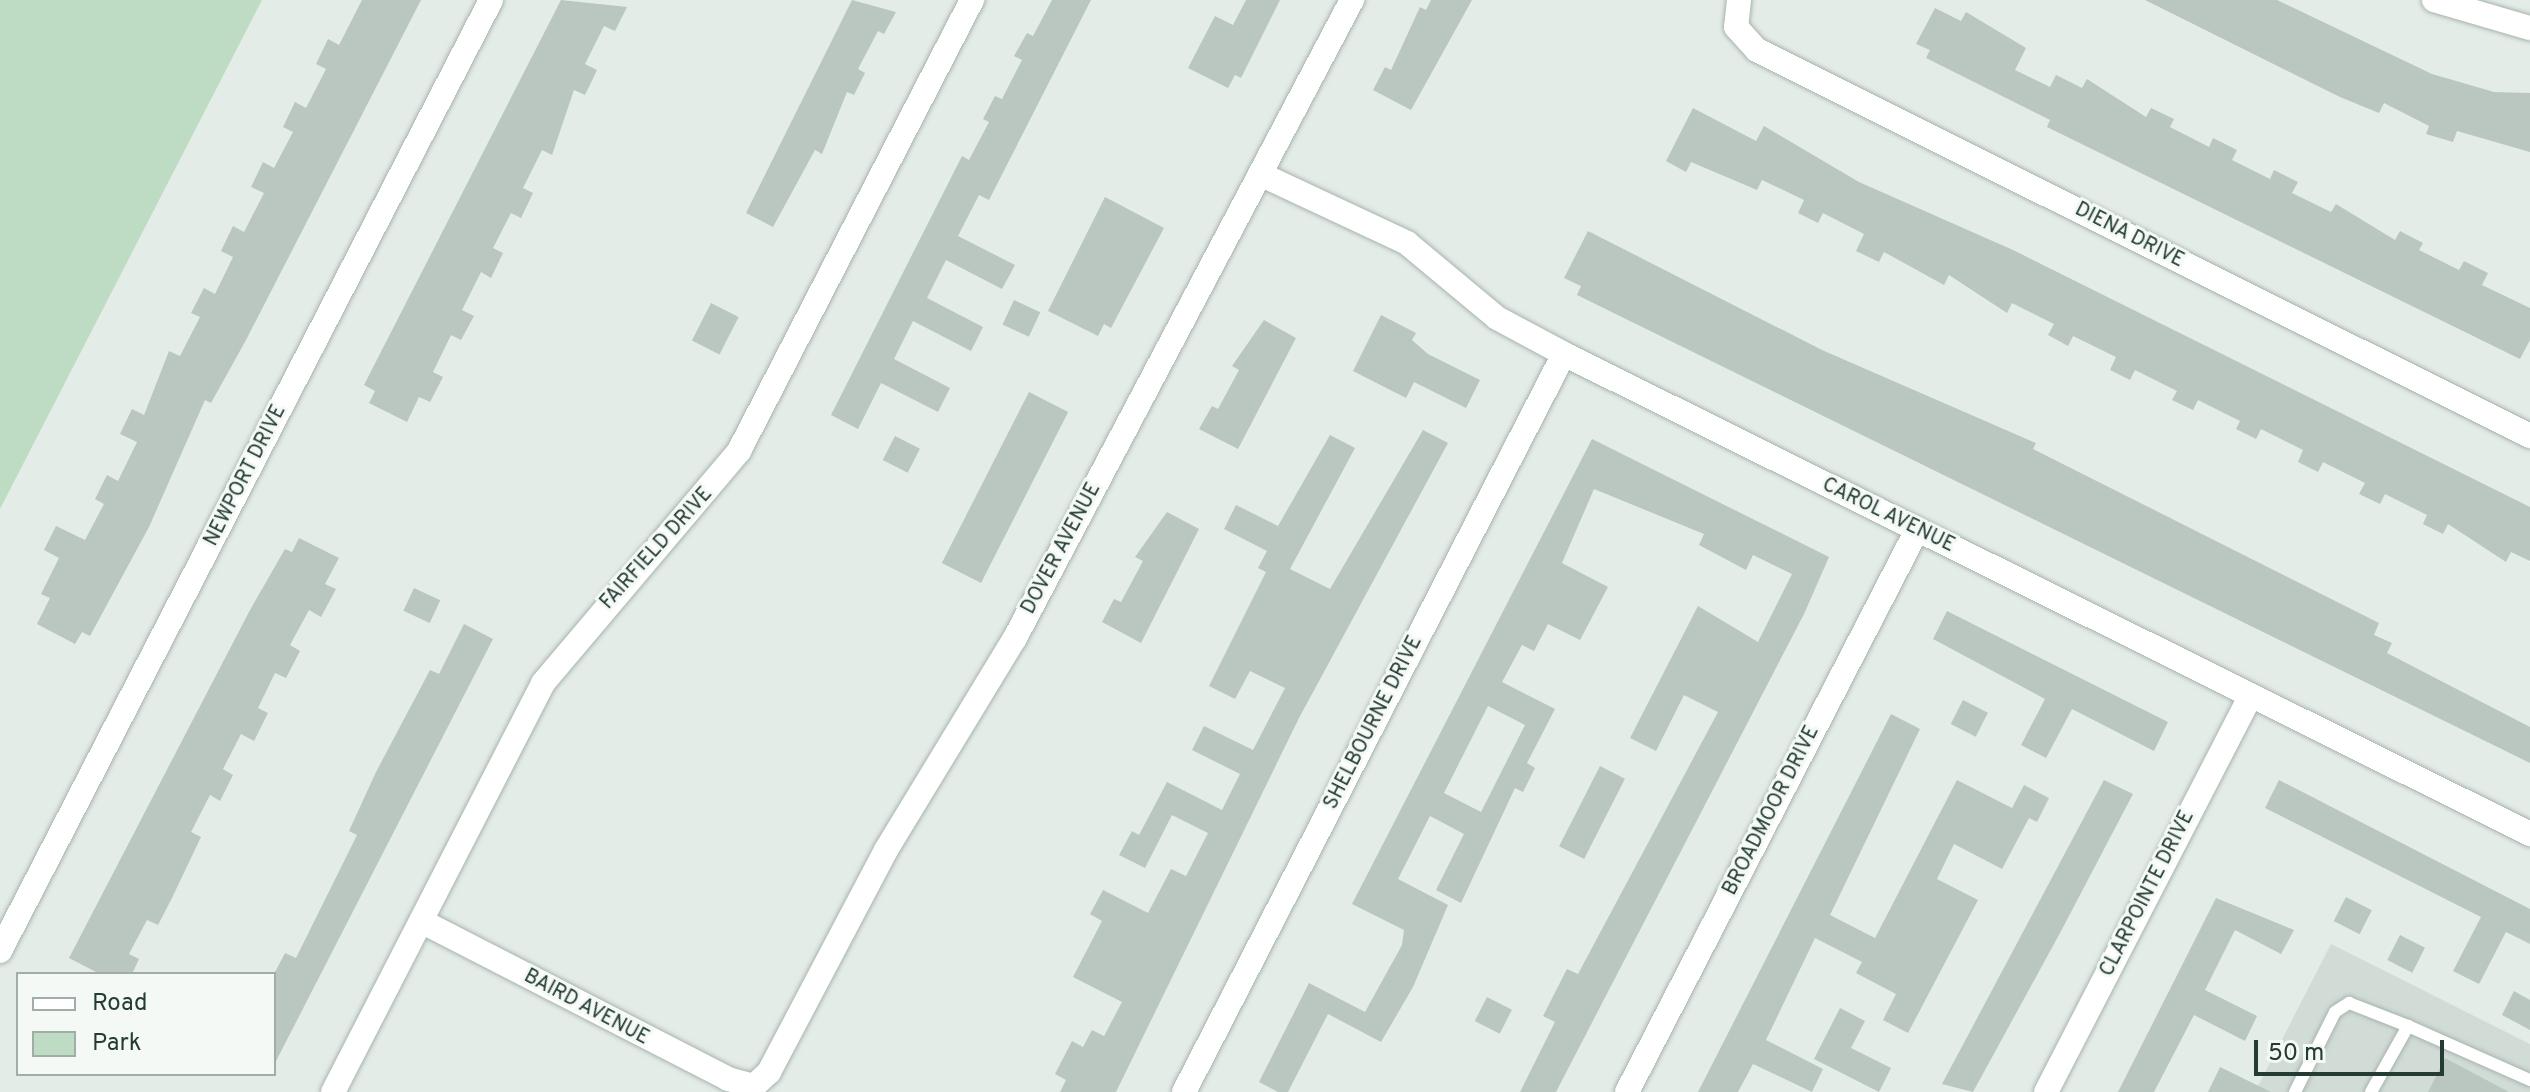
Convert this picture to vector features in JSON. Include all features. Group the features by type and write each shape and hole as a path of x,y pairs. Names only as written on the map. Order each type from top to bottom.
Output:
{"street":[{"name":"NEWPORT DRIVE","path":"0,951 491,0"},
{"name":"FAIRFIELD DRIVE","path":"333,1092 560,657 728,470 972,0"},
{"name":"DOVER AVENUE","path":"754,1086 779,1058 886,850 1015,638 1352,0"},
{"name":"DIENA DRIVE","path":"1739,0 1736,27 1757,50 2530,436"},
{"path":"2434,0 2530,28"},
{"name":"CAROL AVENUE","path":"1262,175 1407,243 1497,318 1564,354 2530,834"},
{"name":"SHELBOURNE DRIVE","path":"1184,1092 1564,354"},
{"name":"BROADMOOR DRIVE","path":"1627,1092 1917,530"},
{"name":"CLARPOINTE DRIVE","path":"2046,1092 2250,696"},
{"name":"BAIRD AVENUE","path":"421,921 631,1033 754,1086"}],"lane":[{"path":"2295,1092 2335,1012 2349,1003 2530,1080"},
{"path":"2371,1092 2408,1026"}],"shaded area":[{"path":"2331,944 2530,1044 2530,1092 2255,1092"}],"green space":[{"path":"0,0 262,0 0,509"}],"building":[{"path":"362,0 421,0 246,340 211,403 205,400 149,527 90,636 82,632 75,644 37,624 50,598 41,594 59,558 44,550 56,526 85,540 104,504 95,499 107,475 118,481 137,442 120,434 132,409 144,415 169,351 180,356 200,317 191,313 204,288 215,294 233,257 221,251 233,226 244,232 264,193 251,187 263,162 274,168 293,132 283,127 295,102 306,108 326,69 316,64 328,39 339,45"},
{"path":"561,0 627,7 615,31 604,26 585,64 597,70 585,95 574,90 552,155 542,150 523,188 533,193 521,218 511,213 493,248 503,253 491,278 481,272 462,310 474,316 461,340 451,335 433,372 443,377 430,402 419,397 407,422 369,403 375,391 364,385"},
{"path":"852,0 896,12 884,34 878,31 858,69 865,73 854,95 847,92 822,154 815,150 773,227 746,213"},
{"path":"1052,0 1091,0 989,200 979,195 958,236 1015,265 1002,289 946,260 927,298 983,327 971,351 913,321 894,359 950,388 938,412 881,383 858,429 831,415 962,156 969,160 989,122 983,119 995,96 1002,99 1022,60 1014,56 1027,33 1033,36"},
{"path":"1246,0 1280,0 1241,78 1235,75 1228,88 1188,68 1215,16 1233,25"},
{"path":"1431,0 1472,0 1411,110 1373,90 1385,67 1391,70 1420,7 1426,10"},
{"path":"2145,0 2277,0 2432,74 2494,92 2530,93 2530,152 2457,131 2453,142 2426,134 2429,126 2384,103 2379,113 2340,97"},
{"path":"1935,8 1961,21 1966,12 2026,48 2015,70 2050,87 2056,75 2082,88 2087,79 2146,117 2151,108 2174,119 2170,127 2209,147 2213,138 2237,150 2232,160 2270,179 2274,170 2298,182 2292,193 2331,212 2336,204 2395,240 2400,231 2423,243 2419,250 2459,270 2464,261 2488,273 2482,285 2530,308 2530,340 2520,359 2047,127 2050,120 1926,58 1930,50 1916,44"},
{"path":"1693,108 1756,141 1764,126 1859,182 2013,250 2530,507 2530,561 2511,552 2506,562 2448,524 2443,534 2423,524 2427,515 2385,494 2380,504 2359,494 2365,483 2323,462 2318,472 2298,462 2303,450 2261,429 2256,439 2236,429 2240,421 2198,400 2193,410 2172,400 2177,391 2135,370 2130,380 2110,370 2116,357 2073,336 2068,346 2048,335 2054,324 2012,303 2007,313 1949,275 1944,285 1884,252 1879,262 1856,251 1864,234 1823,213 1818,223 1798,213 1804,200 1762,180 1757,190 1691,162 1686,172 1666,161"},
{"path":"1105,197 1164,228 1111,328 1104,324 1098,336 1048,311"},
{"path":"1588,231 1822,350 2036,443 2033,449 2379,623 2374,635 2392,643 2387,653 2530,727 2530,763 1577,295 1581,286 1564,278"},
{"path":"1014,300 1040,312 1029,337 1003,324"},
{"path":"711,303 739,317 720,354 692,340"},
{"path":"1381,315 1416,333 1412,340 1428,354 1480,380 1466,408 1414,382 1406,398 1353,371"},
{"path":"1264,320 1296,338 1238,449 1199,429 1212,406 1218,409 1239,370 1232,366"},
{"path":"1029,392 1068,412 981,583 942,563"},
{"path":"1423,430 1448,443 1299,718 1116,1092 1060,1092 1066,1080 1055,1074 1072,1041 1083,1047 1092,1030 1104,1036 1122,1002 1073,977 1102,921 1090,914 1103,890 1148,913 1171,869 1186,876 1208,833 1172,815 1145,868 1119,855 1132,831 1139,835 1167,782 1222,810 1240,774 1192,750 1204,726 1253,750 1285,688 1250,671 1235,699 1209,686 1266,572 1258,568 1267,551 1224,529 1236,505 1278,526 1330,435 1355,448 1290,569 1330,589"},
{"path":"895,436 920,449 908,473 883,460"},
{"path":"1592,439 1829,557 1804,614 1556,1092 1520,1092 1555,1022 1543,1016 1567,969 1578,974 1718,712 1684,695 1656,751 1630,738 1698,606 1758,642 1792,574 1753,555 1746,570 1699,545 1704,534 1594,489 1562,563 1608,587 1580,640 1548,624 1534,651 1522,645 1502,682 1555,709 1527,763 1535,768 1523,792 1515,788 1461,903 1436,890 1464,834 1430,816 1398,879 1448,905 1413,987 1381,1042 1328,1014 1288,1092 1278,1092 1259,1082 1309,983 1365,1012 1402,945 1404,930 1352,904","holes":["1488,706 1525,725 1481,812 1444,793"]},
{"path":"1167,512 1199,529 1141,643 1102,622 1114,599 1121,602 1143,561 1135,557"},
{"path":"299,538 339,558 325,584 336,589 321,617 309,610 290,645 300,651 286,678 275,673 258,708 268,713 254,741 241,734 223,769 233,775 220,801 210,795 191,832 201,837 172,898 158,925 147,920 129,954 139,959 133,972 96,972 69,958 250,610 285,549 292,552"},
{"path":"414,588 440,600 430,623 403,611"},
{"path":"1947,611 2168,722 2154,751 2072,709 2046,758 2021,745 2045,699 1933,639"},
{"path":"464,624 493,639 276,1061 275,972 285,953 296,958 357,835 349,831 376,772 430,670 439,674"},
{"path":"1963,700 1988,713 1976,737 1951,724"},
{"path":"1891,714 1920,729 1830,915 1875,938 1957,780 2012,808 2024,785 2049,798 2037,822 2029,818 2002,869 1954,844 1937,879 1978,900 1908,1033 1883,1020 1896,994 1856,973 1862,962 1815,938 1766,1040 1823,1069 1812,1092 1753,1064 1738,1092 1698,1092"},
{"path":"1600,766 1625,779 1584,859 1559,846"},
{"path":"2104,780 2133,794 2060,933 1973,1092 1942,1084"},
{"path":"2279,780 2530,909 2530,944 2506,932 2479,984 2453,971 2481,917 2265,808"},
{"path":"2346,897 2372,910 2360,934 2334,921"},
{"path":"2216,898 2294,930 2281,954 2235,930 2205,990 2257,1016 2245,1041 2194,1015 2154,1092 2118,1092"},
{"path":"2400,935 2425,948 2412,973 2387,960"},
{"path":"2514,991 2530,1000 2530,1030 2502,1015"},
{"path":"1487,997 1512,1010 1500,1034 1475,1021"},
{"path":"1840,1008 1865,1021 1851,1048 1891,1068 1879,1092 1814,1059"},
{"path":"2445,1058 2509,1092 2428,1092"},
{"path":"2220,1067 2271,1092 2208,1092"}]}
